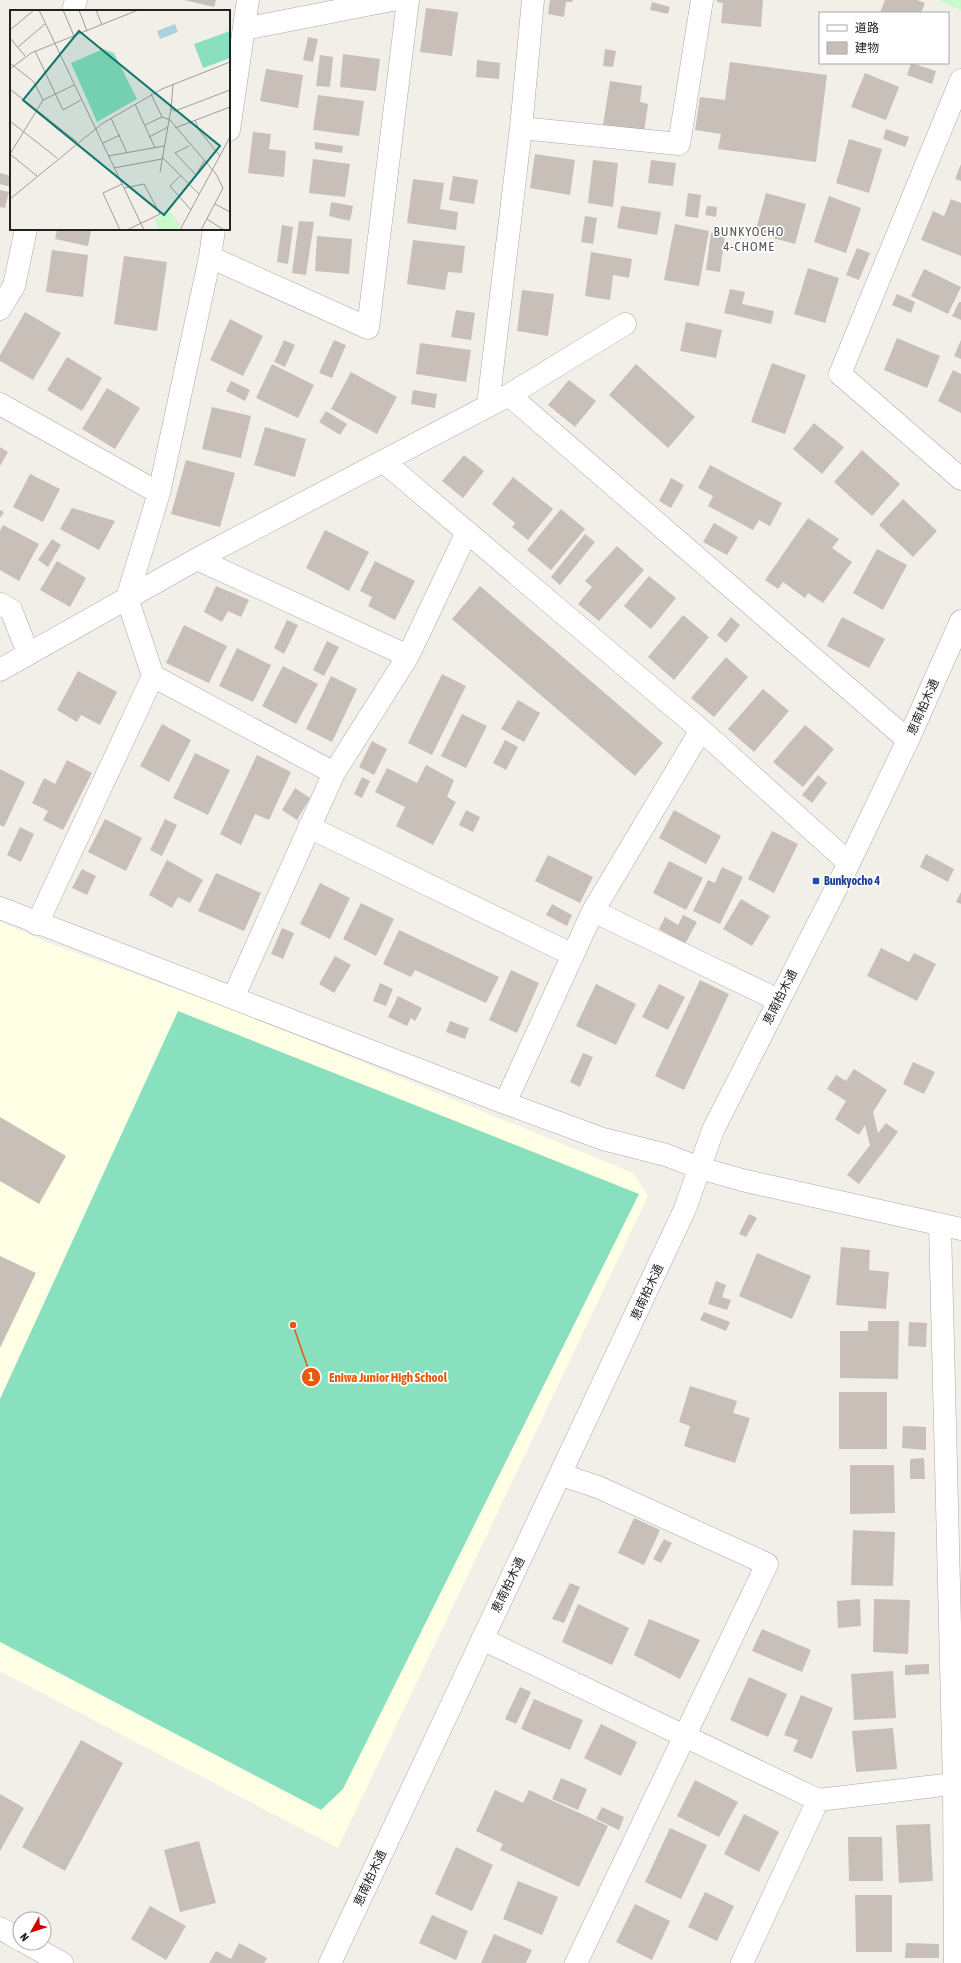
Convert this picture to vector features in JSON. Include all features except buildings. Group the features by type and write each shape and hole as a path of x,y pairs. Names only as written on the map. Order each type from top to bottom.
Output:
{"street":[{"path":"73,10 76,0"},
{"path":"230,123 248,0"},
{"path":"244,29 392,0"},
{"path":"210,257 368,328 408,0"},
{"path":"488,405 521,128 533,0"},
{"path":"521,128 680,144 702,0"},
{"path":"961,80 840,374 961,479"},
{"path":"0,309 14,286 26,230"},
{"path":"214,230 210,257 159,493 127,598 153,676 334,773"},
{"path":"0,670 197,559 509,395 625,324"},
{"path":"509,395 908,740"},
{"path":"0,404 159,493"},
{"path":"383,461 701,730 849,863"},
{"path":"233,998 334,773 408,656 467,532"},
{"path":"197,559 408,656"},
{"path":"0,604 11,610 28,653"},
{"name":"恵南柏木通","path":"330,1963 482,1639 562,1475 685,1209 714,1130 778,1000 849,863 908,740 961,621"},
{"path":"37,924 153,676"},
{"path":"505,1103 593,911 701,730"},
{"path":"309,827 573,955"},
{"path":"0,908 37,924 603,1139 666,1155 700,1168 742,1180 961,1229"},
{"path":"593,911 778,1000"},
{"path":"940,1225 957,1783 955,1963"},
{"path":"562,1475 598,1487 767,1564 683,1736 576,1963"},
{"path":"482,1639 818,1800 957,1783"},
{"path":"742,1963 818,1800"},
{"path":"0,1928 12,1935"},
{"path":"40,1951 62,1963"}],"shaded area":[{"path":"0,922 54,945 242,1013 633,1173 648,1196 338,1848 0,1671"}],"green space":[{"path":"938,0 961,0 961,10"},
{"path":"178,1011 639,1194 343,1789 321,1810 0,1642 0,1399"}],"place":[{"name":"Bunkyocho 4","path":"816,881"},
{"name":"Eniwa Junior High School","path":"293,1325"}],"district":[{"name":"BUNKYOCHO 4-CHOME","path":"749,238"}]}
